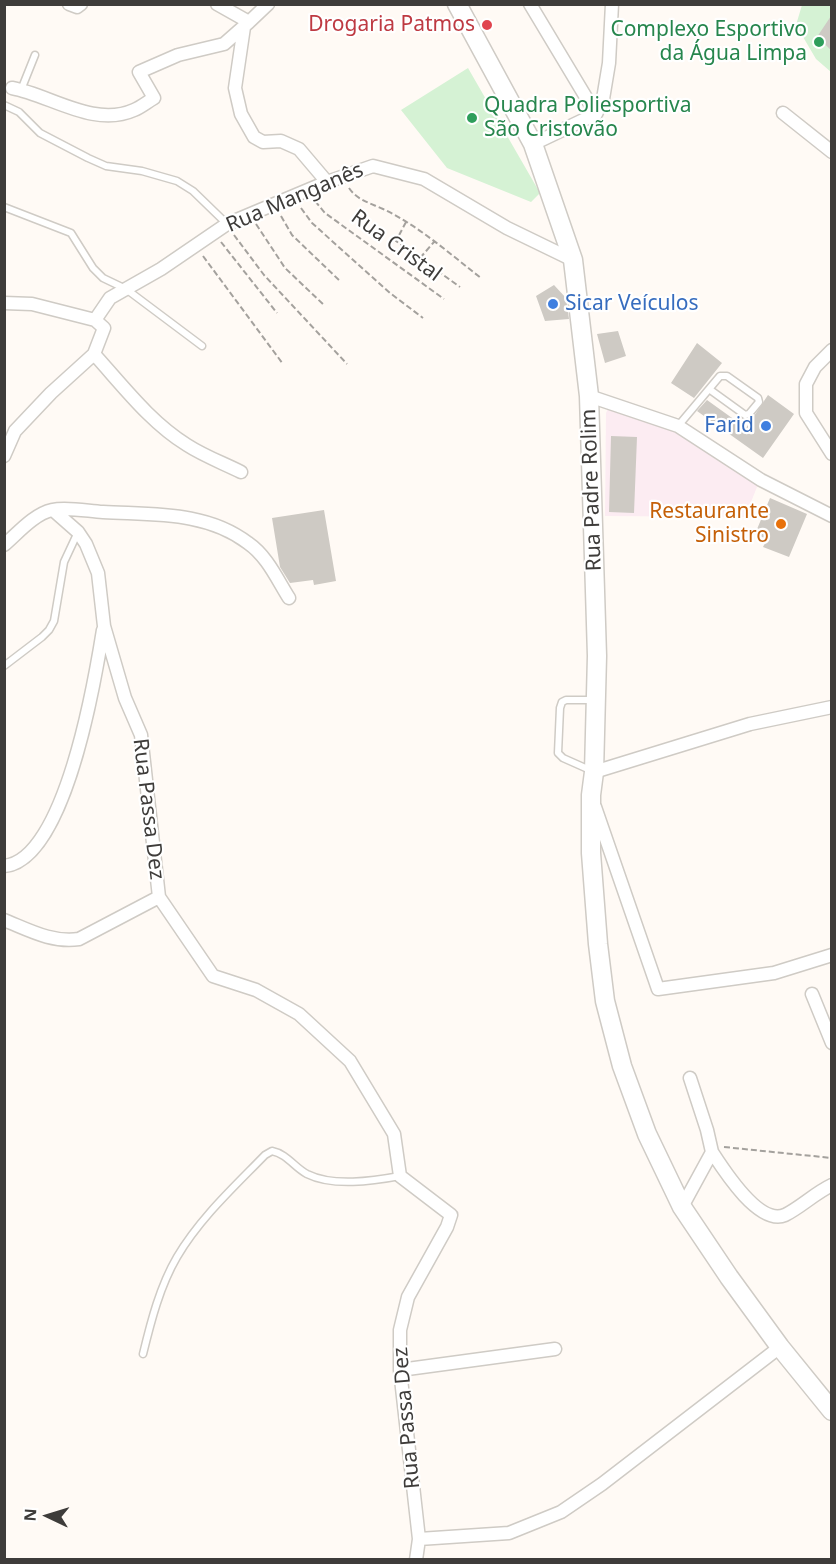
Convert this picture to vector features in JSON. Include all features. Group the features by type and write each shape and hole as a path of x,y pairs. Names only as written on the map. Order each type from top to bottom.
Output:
{"main road":[{"name":"Rua Padre Rolim","path":"457,4 533,144 573,260 589,396 597,656 594,772 591,795 592,865 605,1001 622,1066 647,1134 682,1207 780,1347 831,1411"}],"street":[{"path":"217,4 247,24"},
{"path":"16,89 79,112 124,114 154,98 139,72 178,55 224,44 268,4"},
{"path":"530,4 596,114"},
{"path":"533,144 596,114 603,99 609,63 612,4"},
{"path":"247,24 235,88 241,114 254,137 263,142 281,141 298,149 327,182"},
{"path":"783,113 831,153"},
{"name":"Rua Manganês","path":"95,320 110,298 161,269 227,224 327,182 372,166 424,179 507,228 573,260"},
{"path":"4,303 20,302 39,305 95,320 104,328 94,354 51,393 4,442"},
{"path":"831,350 815,367 806,384 806,412 831,454"},
{"path":"94,354 153,419 172,435 201,454 241,472"},
{"path":"589,396 678,426 761,480 831,516"},
{"path":"4,456 15,431"},
{"path":"4,545 27,524 53,510 176,517 212,523 223,527 256,549 289,598"},
{"name":"Rua Passa Dez","path":"53,510 78,532 86,544 98,573 104,626 125,698 141,735 159,897 213,976 256,990 299,1014 350,1062 394,1134 400,1176 451,1215 447,1227 408,1297 400,1330 400,1370 419,1539 416,1560"},
{"path":"4,866 13,865 28,856 41,839 56,810 75,762 84,728 93,693 104,626"},
{"path":"594,772 750,724 831,706"},
{"path":"591,795 658,989 774,973 831,955"},
{"path":"4,920 50,938 64,941 79,939 159,897"},
{"path":"812,994 831,1043"},
{"path":"690,1078 711,1149 737,1188 750,1201 772,1216 784,1215 831,1185"},
{"path":"682,1207 711,1149"},
{"path":"419,1539 509,1533 561,1512 602,1484 780,1347"},
{"path":"400,1370 555,1349"}],"lane":[{"path":"16,89 35,55"},
{"path":"4,105 19,112 40,134 106,166 142,171 177,181 206,202 227,224"},
{"path":"4,207 71,233 93,268 103,278 126,289 202,346"},
{"path":"678,426 709,389 720,376 725,375 758,398 759,402 749,414 745,414 709,389"},
{"path":"4,666 42,637 54,621 64,562 78,532"},
{"path":"594,772 560,756 557,748 562,702 596,700"},
{"path":"143,1353 159,1297 176,1258 197,1227 215,1206 266,1155 272,1151 280,1152 304,1173 327,1180 371,1181 400,1176"}],"path":[{"path":"342,177 354,196 406,222 481,278"},
{"name":"Rua Cristal","path":"307,190 325,213 444,299"},
{"path":"292,196 312,223 390,293 423,318"},
{"path":"274,204 292,235 341,282"},
{"path":"249,214 285,268 325,306"},
{"path":"406,222 396,241 460,287"},
{"path":"227,224 264,275 347,364"},
{"path":"214,233 277,313"},
{"path":"420,258 434,242"},
{"path":"195,245 283,364"},
{"path":"711,1149 831,1158"}],"shaded area":[{"path":"621,404 761,477 745,517 605,516 606,413 609,406"}],"green space":[{"name":"Complexo Esportivo da Água Limpa","path":"802,5 831,5 831,72 816,59 796,25"},
{"path":"468,68 540,193 531,202 447,168 401,110"}],"building":[{"path":"831,16 831,50 817,37"},
{"name":"Sicar Veículos","path":"554,285 566,298 569,319 545,321 536,296"},
{"path":"618,331 626,356 605,363 597,334"},
{"path":"697,343 722,363 694,398 671,383"},
{"name":"Farid","path":"768,395 794,414 763,458 697,411 707,400 746,428"},
{"path":"611,436 637,437 634,513 609,512"},
{"name":"Restaurante Sinistro","path":"770,498 807,514 789,557 763,547 767,539 755,534"},
{"path":"324,510 336,581 314,585 313,580 290,583 280,567 272,518"}],"place":[{"name":"Drogaria Patmos","path":"487,25"},
{"name":"Complexo Esportivo da Água Limpa","path":"819,42"},
{"name":"Quadra Poliesportiva São Cristovão","path":"472,118"},
{"name":"Sicar Veículos","path":"553,304"},
{"name":"Farid","path":"766,426"},
{"name":"Restaurante Sinistro","path":"781,524"}]}
